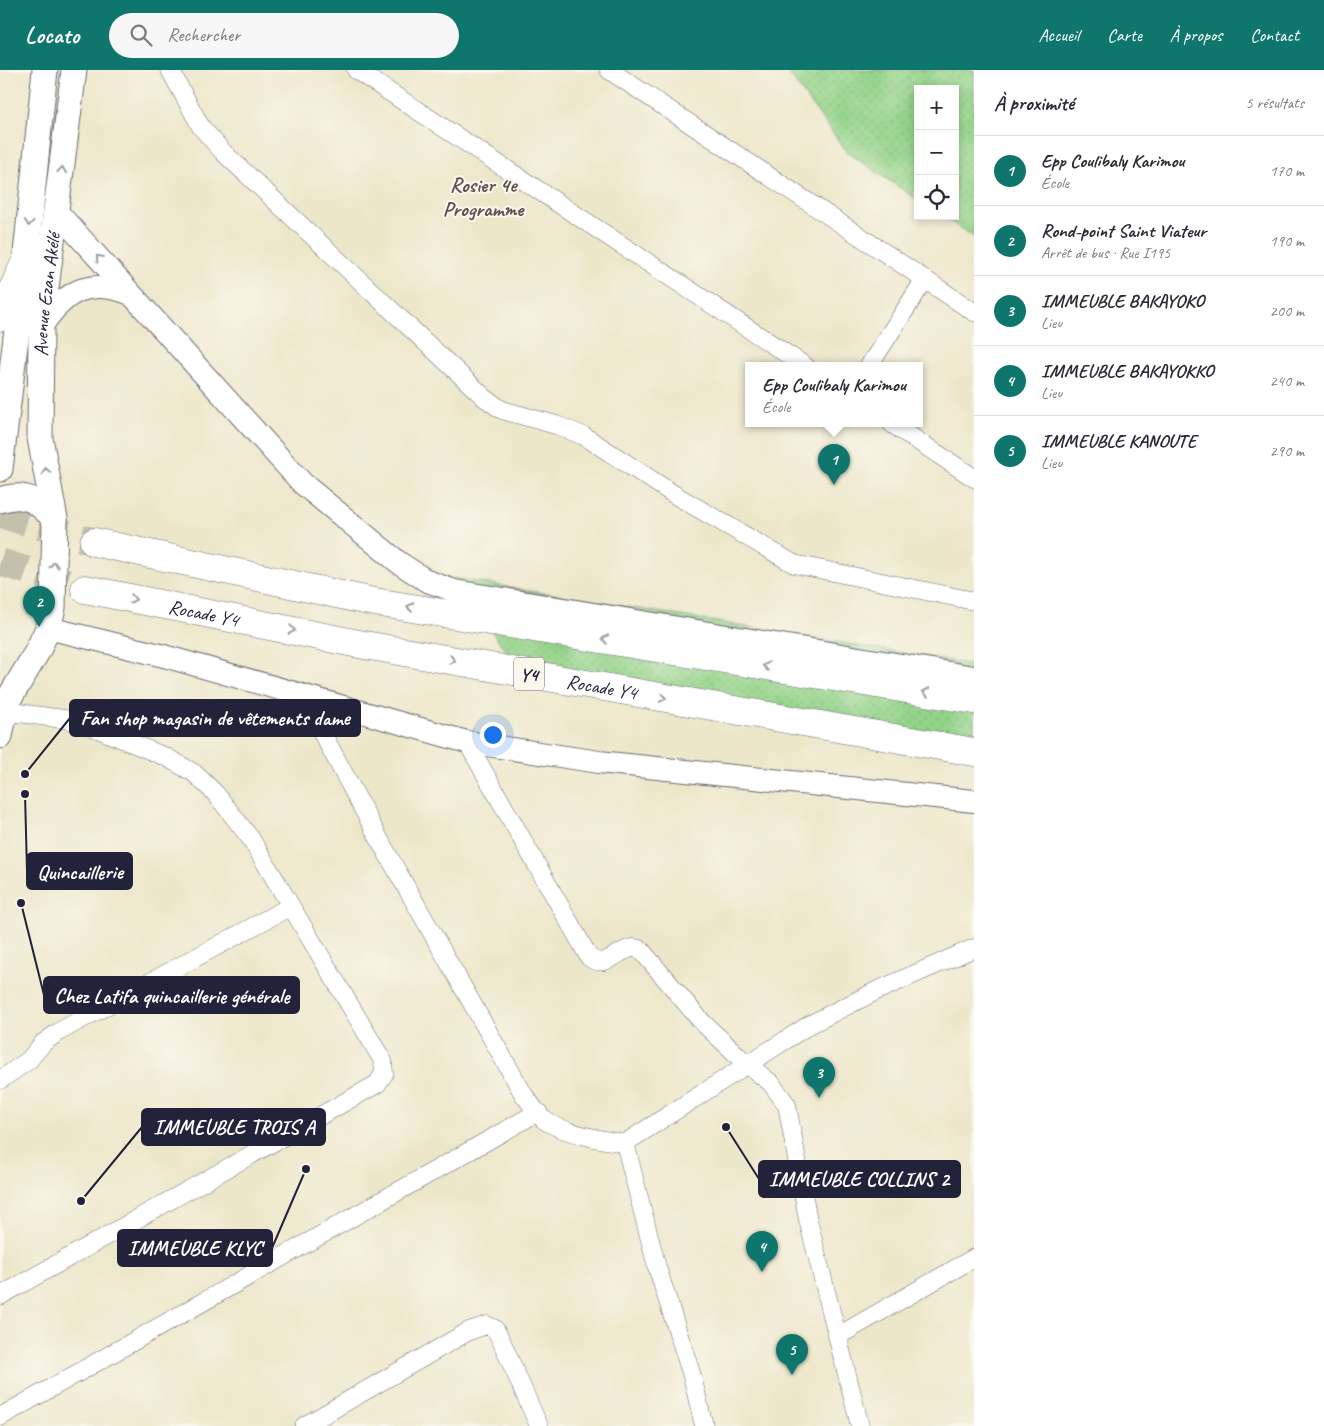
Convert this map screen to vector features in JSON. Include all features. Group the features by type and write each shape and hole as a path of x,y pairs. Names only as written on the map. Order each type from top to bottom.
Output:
{"highway":[{"path":"0,317 25,263"},
{"name":"Y4","path":"94,542 369,600 974,700"},
{"name":"Rocade Y4","path":"85,589 359,644 974,752"}],"main road":[{"name":"Avenue Ezan Akélé","path":"0,469 25,263 45,70"},
{"name":"Avenue Ezan Akélé","path":"4,711 12,680 48,628 53,608 55,519 40,438 41,327 58,212 74,70"},
{"path":"0,500 13,496 26,497 39,503 55,519"},
{"path":"0,736 4,711"}],"street":[{"path":"170,70 201,127 224,153 484,398 502,410 584,436 675,495 794,564 974,601"},
{"path":"356,70 799,362"},
{"path":"609,70 974,312"},
{"path":"58,212 303,484 398,562 427,581 455,591 974,677"},
{"path":"872,362 924,279"},
{"path":"41,327 55,307 73,293 91,287 116,288 132,294"},
{"path":"897,427 974,478"},
{"path":"48,628 164,656 467,742 599,762 974,801"},
{"path":"308,698 320,729 389,856 524,1095 544,1120 597,1140 625,1143 809,1025 874,992 974,948"},
{"path":"0,1296 377,1084 384,1074 382,1061 292,906 251,839 215,793 194,773 166,757 78,721 4,711"},
{"path":"467,742 589,957 595,962 603,962 630,949 637,948 641,950 702,1022 748,1065 779,1090 787,1104 808,1220 860,1426"},
{"path":"0,1080 29,1060 43,1043 60,1031 292,906"},
{"path":"0,1417 538,1112"},
{"path":"625,1143 657,1267 692,1376 704,1426"},
{"path":"838,1336 974,1258"},
{"path":"304,1426 468,1331 487,1324 495,1329 500,1338 535,1424"}],"green space":[{"path":"786,70 974,70 974,237 949,220 959,220 959,85 914,85 914,197 847,152"},
{"path":"454,578 974,665 974,757 510,657"}],"tunnel":[{"path":"0,514 94,542"},
{"path":"0,562 85,589"}],"place":[{"name":"Epp Coulibaly Karimou","path":"834,485"},
{"name":"Rond-point Saint Viateur","path":"39,627"},
{"name":"Fan shop magasin de vêtements dame","path":"25,774"},
{"name":"Quincaillerie","path":"25,794"},
{"name":"Chez Latifa quincaillerie générale","path":"21,903"},
{"name":"IMMEUBLE BAKAYOKO","path":"819,1098"},
{"name":"IMMEUBLE COLLINS 2","path":"726,1127"},
{"name":"IMMEUBLE KLYC","path":"306,1169"},
{"name":"IMMEUBLE TROIS A","path":"81,1201"},
{"name":"IMMEUBLE BAKAYOKKO","path":"762,1272"},
{"name":"IMMEUBLE KANOUTE","path":"792,1375"}],"district":[{"name":"Rosier 4e Programme","path":"483,197"}]}
